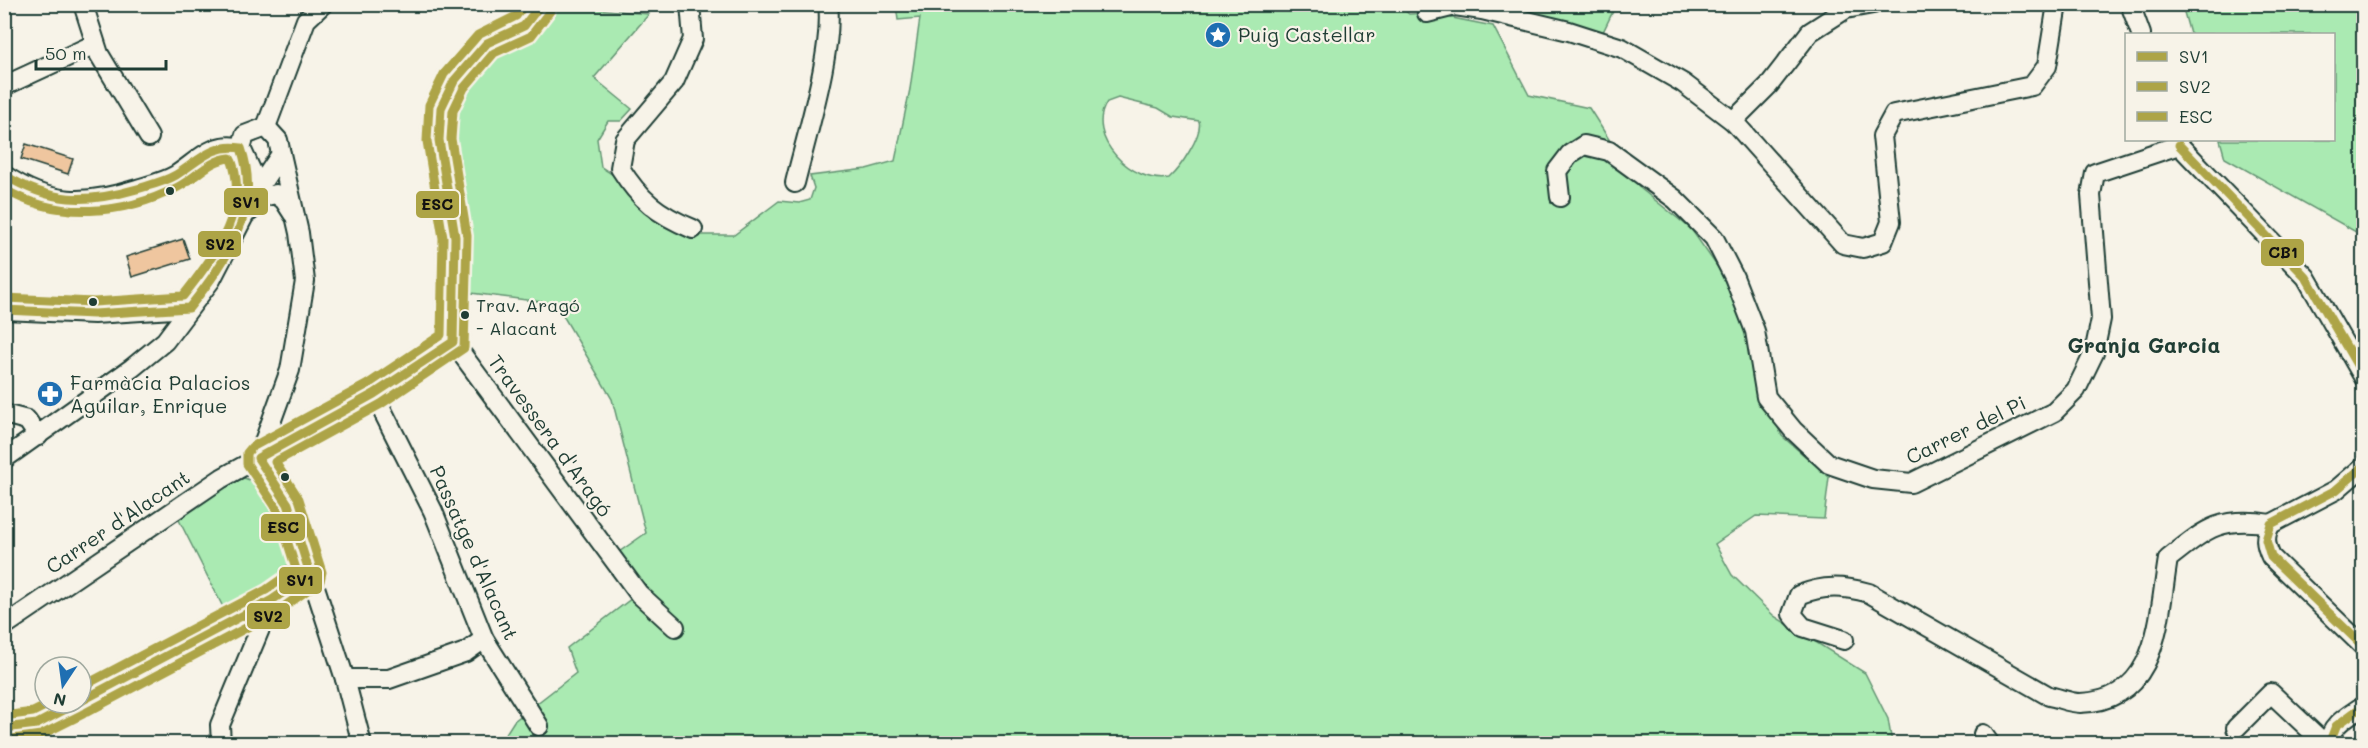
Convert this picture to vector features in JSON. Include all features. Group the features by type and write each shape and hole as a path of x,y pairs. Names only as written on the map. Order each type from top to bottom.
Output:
{"street":[{"path":"83,4 95,44 149,137"},
{"path":"266,128 306,20 323,4"},
{"path":"453,342 455,237 439,140 441,108 454,81 487,43 524,27 541,4"},
{"path":"690,4 693,39 674,82 625,140 620,168 646,203 664,216 693,229"},
{"path":"795,183 821,73 829,17 828,4"},
{"path":"1733,121 1769,85 1810,32 1846,9 1873,4"},
{"path":"1427,13 1455,6 1482,10 1569,31 1622,48 1683,83 1733,121 1843,244 1863,248 1883,242 1891,222 1882,136 1894,114 2032,86 2047,66 2058,4"},
{"path":"2130,4 2141,33"},
{"path":"4,86 95,44"},
{"path":"266,128 278,140 297,220 305,281 290,370 258,458 288,504 345,679 362,744"},
{"path":"245,217 248,193 244,135 266,128"},
{"path":"2178,142 2306,277 2364,378"},
{"name":"Carrer del Pi","path":"1560,197 1557,171 1570,154 1584,145 1609,150 1675,199 1714,238 1734,277 1755,331 1766,397 1793,430 1829,464 1874,479 1911,483 2054,412 2076,390 2094,353 2101,319 2091,195 2095,173 2178,142"},
{"path":"4,175 45,196 79,202 105,200 166,180 208,151 231,145 244,154 259,187"},
{"path":"4,459 165,341 211,280 259,187 281,154"},
{"path":"245,217 262,197 276,194 284,200 297,220"},
{"path":"4,310 94,314 189,308"},
{"name":"Carrer d'Alacant","path":"4,626 222,478 374,394 453,342"},
{"name":"Travessera d'Aragó","path":"453,342 639,594 675,627"},
{"name":"Passatge d'Alacant","path":"374,394 433,511 484,639 540,726"},
{"path":"4,414 27,420 38,436"},
{"path":"2364,466 2336,490 2271,524 2266,534 2266,547 2271,557 2364,647"},
{"path":"1844,640 1803,627 1792,614 1799,595 1818,587 1843,586 1869,593 2049,696 2080,703 2120,694 2139,676 2153,648 2168,559 2204,530 2242,519 2271,524"},
{"path":"93,695 272,600 310,574"},
{"path":"221,744 220,725 272,600"},
{"path":"345,679 389,679 466,652 484,639"},
{"path":"2236,728 2271,693 2325,744"},
{"path":"2329,744 2335,727 2364,705"},
{"path":"4,738 9,744 54,715"},
{"path":"4,728 37,724"}],"green space":[{"path":"1397,4 1409,14 1427,13 1493,26 1529,95 1589,108 1640,188 1691,229 1719,269 1742,318 1759,385 1782,436 1829,477 1824,519 1756,516 1715,544 1732,575 1774,616 1865,673 1888,719 1892,743 500,743 514,721 576,673 567,648 645,588 619,552 646,533 612,399 561,312 550,303 463,292 463,244 450,132 460,94 482,65 537,29 556,5 649,14 594,78 632,109 621,121 608,121 597,139 601,167 615,176 646,214 692,235 734,235 779,201 799,203 810,200 814,188 810,176 866,169 895,161 910,89 920,18 898,20 896,5","holes":["1118,98 1158,108 1173,117 1199,121 1198,134 1194,143 1169,178 1155,178 1141,174 1127,166 1116,156 1102,130 1102,116 1107,102"]},
{"path":"1512,4 1616,5 1602,34 1511,8"},
{"path":"2182,5 2363,5 2363,236 2225,158 2220,141 2335,141 2335,33 2190,33"},
{"path":"244,478 254,482 269,497 296,548 281,578 224,609 178,518 230,483"}],"building":[{"path":"26,144 73,159 68,174 21,159"},
{"path":"183,239 190,259 132,277 126,257"}],"transit line":[{"name":"ESC","path":"93,681 266,590 296,569 277,509 247,464 247,453 252,447 368,384 441,335 443,238 427,141 429,105 444,74 478,35 516,16 525,4"},
{"name":"SV1","path":"93,695 272,600 310,574 288,504 258,458 374,394 453,342 455,237 439,140 441,108 454,81 487,43 524,26 541,4"},
{"name":"SV2","path":"93,709 278,611 320,581 322,572 299,499 275,462 381,404 464,348 467,236 451,139 453,111 464,88 494,53 531,36 550,11"},
{"name":"CB1","path":"2179,145 2306,277 2364,377"},
{"name":"SV1","path":"4,175 53,196 84,199 118,194 162,181 222,148 241,148 247,171 244,213 237,234 216,272 189,308 94,314 4,310"},
{"name":"SV2","path":"4,189 46,206 68,210 91,210 135,204 157,196 178,187 222,159 230,158 236,180 236,196 228,227 203,270 183,296 94,302 5,298"},
{"name":"CB1","path":"2364,466 2336,490 2271,524 2266,540 2271,557 2364,647"},
{"name":"CB1","path":"2329,744 2336,726 2364,705"},
{"name":"ESC","path":"4,716 33,712"},
{"name":"SV1","path":"4,728 37,724 54,715"},
{"name":"SV2","path":"5,740 41,735 81,715"}],"place":[{"name":"Puig Castellar","path":"1218,35"},
{"name":"Trav. Aragó - Alacant","path":"465,315"},
{"name":"Farmàcia Palacios Aguilar, Enrique","path":"50,394"}],"district":[{"name":"Granja Garcia","path":"2144,346"}]}
